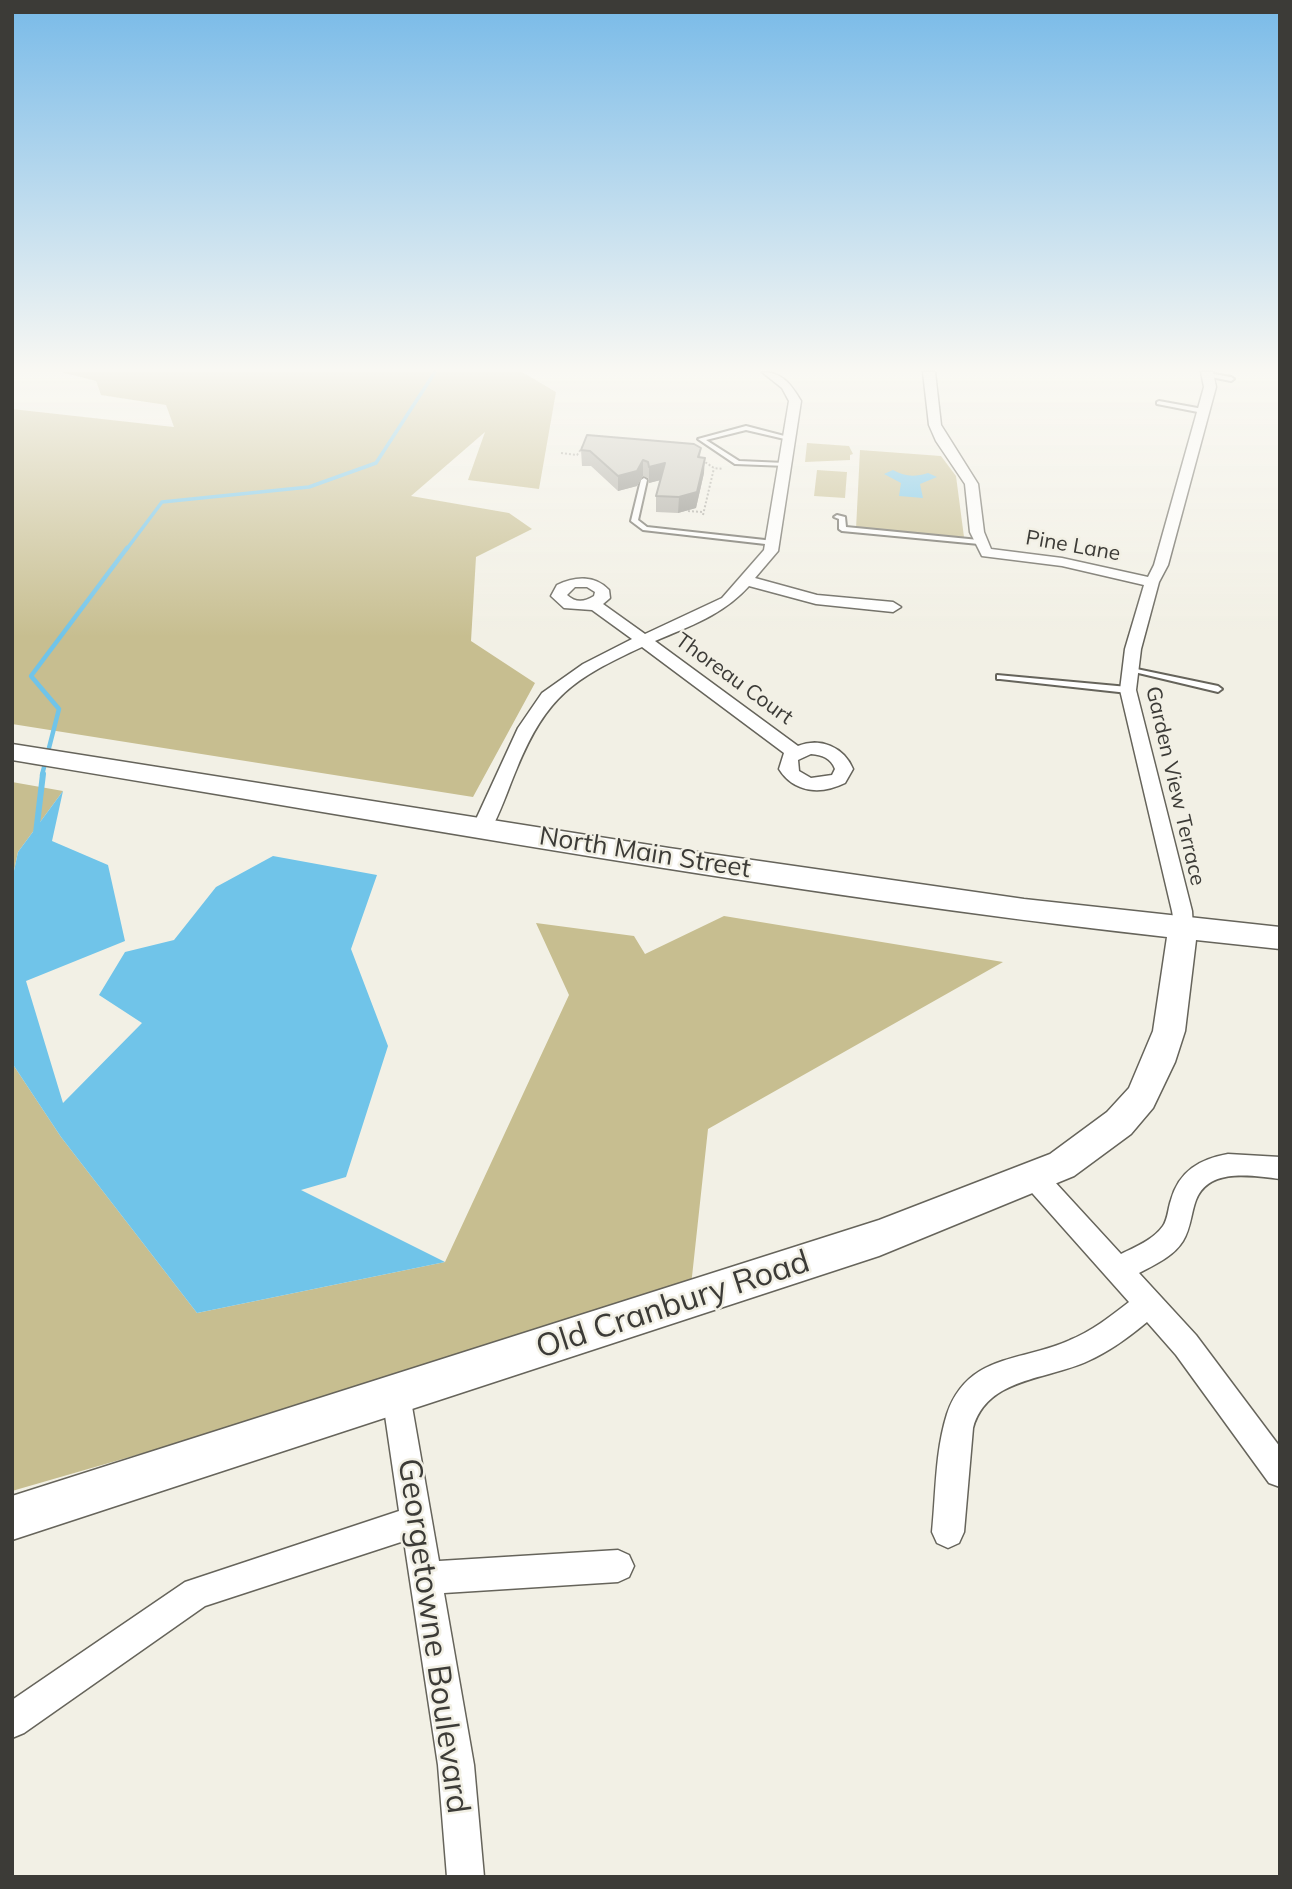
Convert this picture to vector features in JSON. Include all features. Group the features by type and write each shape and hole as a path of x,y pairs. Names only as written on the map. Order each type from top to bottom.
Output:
{"street":[{"path":"482,828 534,714 546,699 579,672 709,612 726,601 746,580 775,542 786,460"},
{"path":"956,460 974,490 983,547"},
{"name":"Garden View Terrace","path":"1182,928 1182,911 1128,690 1130,669 1152,582 1161,565 1190,460"},
{"name":"Pine Lane","path":"983,547 1152,582"},
{"path":"746,580 816,599 893,607"},
{"name":"Thoreau Court","path":"594,604 796,752"},
{"name":"North Main Street","path":"16,753 482,828 1024,910 1280,938"},
{"name":"Old Cranbury Road","path":"12,1518 879,1238 1062,1165 1098,1142 1141,1098 1159,1062 1169,1031 1182,928"},
{"path":"1119,1269 1164,1245 1175,1231 1186,1193 1195,1179 1210,1169 1230,1164 1280,1168"},
{"path":"1034,1177 1149,1303 1225,1395 1280,1472"},
{"path":"948,1532 959,1423 968,1401 983,1384 1001,1376 1076,1353 1149,1303"},
{"name":"Georgetowne Boulevard","path":"396,1395 456,1765 466,1877"},
{"path":"12,1721 196,1593 417,1521"},
{"path":"426,1578 618,1566"}],"lane":[{"path":"733,460 737,463 785,465"},
{"path":"644,480 634,521 645,530 775,542"},
{"path":"837,517 843,518 842,529"},
{"path":"833,529 983,547"},
{"path":"1130,669 1219,689"},
{"path":"1000,677 1128,690"}],"path":[{"path":"696,461 700,460"},
{"path":"688,511 703,514 714,468"}],"shaded area":[{"path":"12,460 452,460 411,496 509,513 532,529 476,557 471,641 535,683 473,797 12,724"},
{"path":"475,460 544,460 539,489 468,480"},
{"path":"805,460 847,460 805,462"},
{"path":"859,460 944,460 956,476 964,537 856,529"},
{"path":"817,470 847,472 845,498 814,496"},
{"path":"12,782 63,791 18,852 12,880"},
{"path":"724,916 1003,962 708,1129 690,1295 12,1491 12,1063 61,1137 197,1313 445,1262 569,995 536,923 634,936 645,954"}],"water":[{"path":"893,470 906,475 928,473 937,477 920,484 923,498 899,496 901,483 884,474"},
{"path":"63,791 52,841 108,865 125,941 26,981 63,1103 142,1023 99,995 125,952 174,940 216,887 273,856 377,875 351,949 388,1046 346,1177 301,1190 445,1262 197,1313 61,1137 12,1063 12,880 18,852"}],"building":[{"path":"600,460 643,460 637,471 618,476"},
{"path":"643,460 704,460 697,492 679,497 656,496 665,463 649,467 648,462"}],"waterway":[{"path":"126,550 162,502 309,487 378,460"},
{"path":"42,775 59,709 31,676 127,548"},
{"path":"36,833 43,774"}]}
